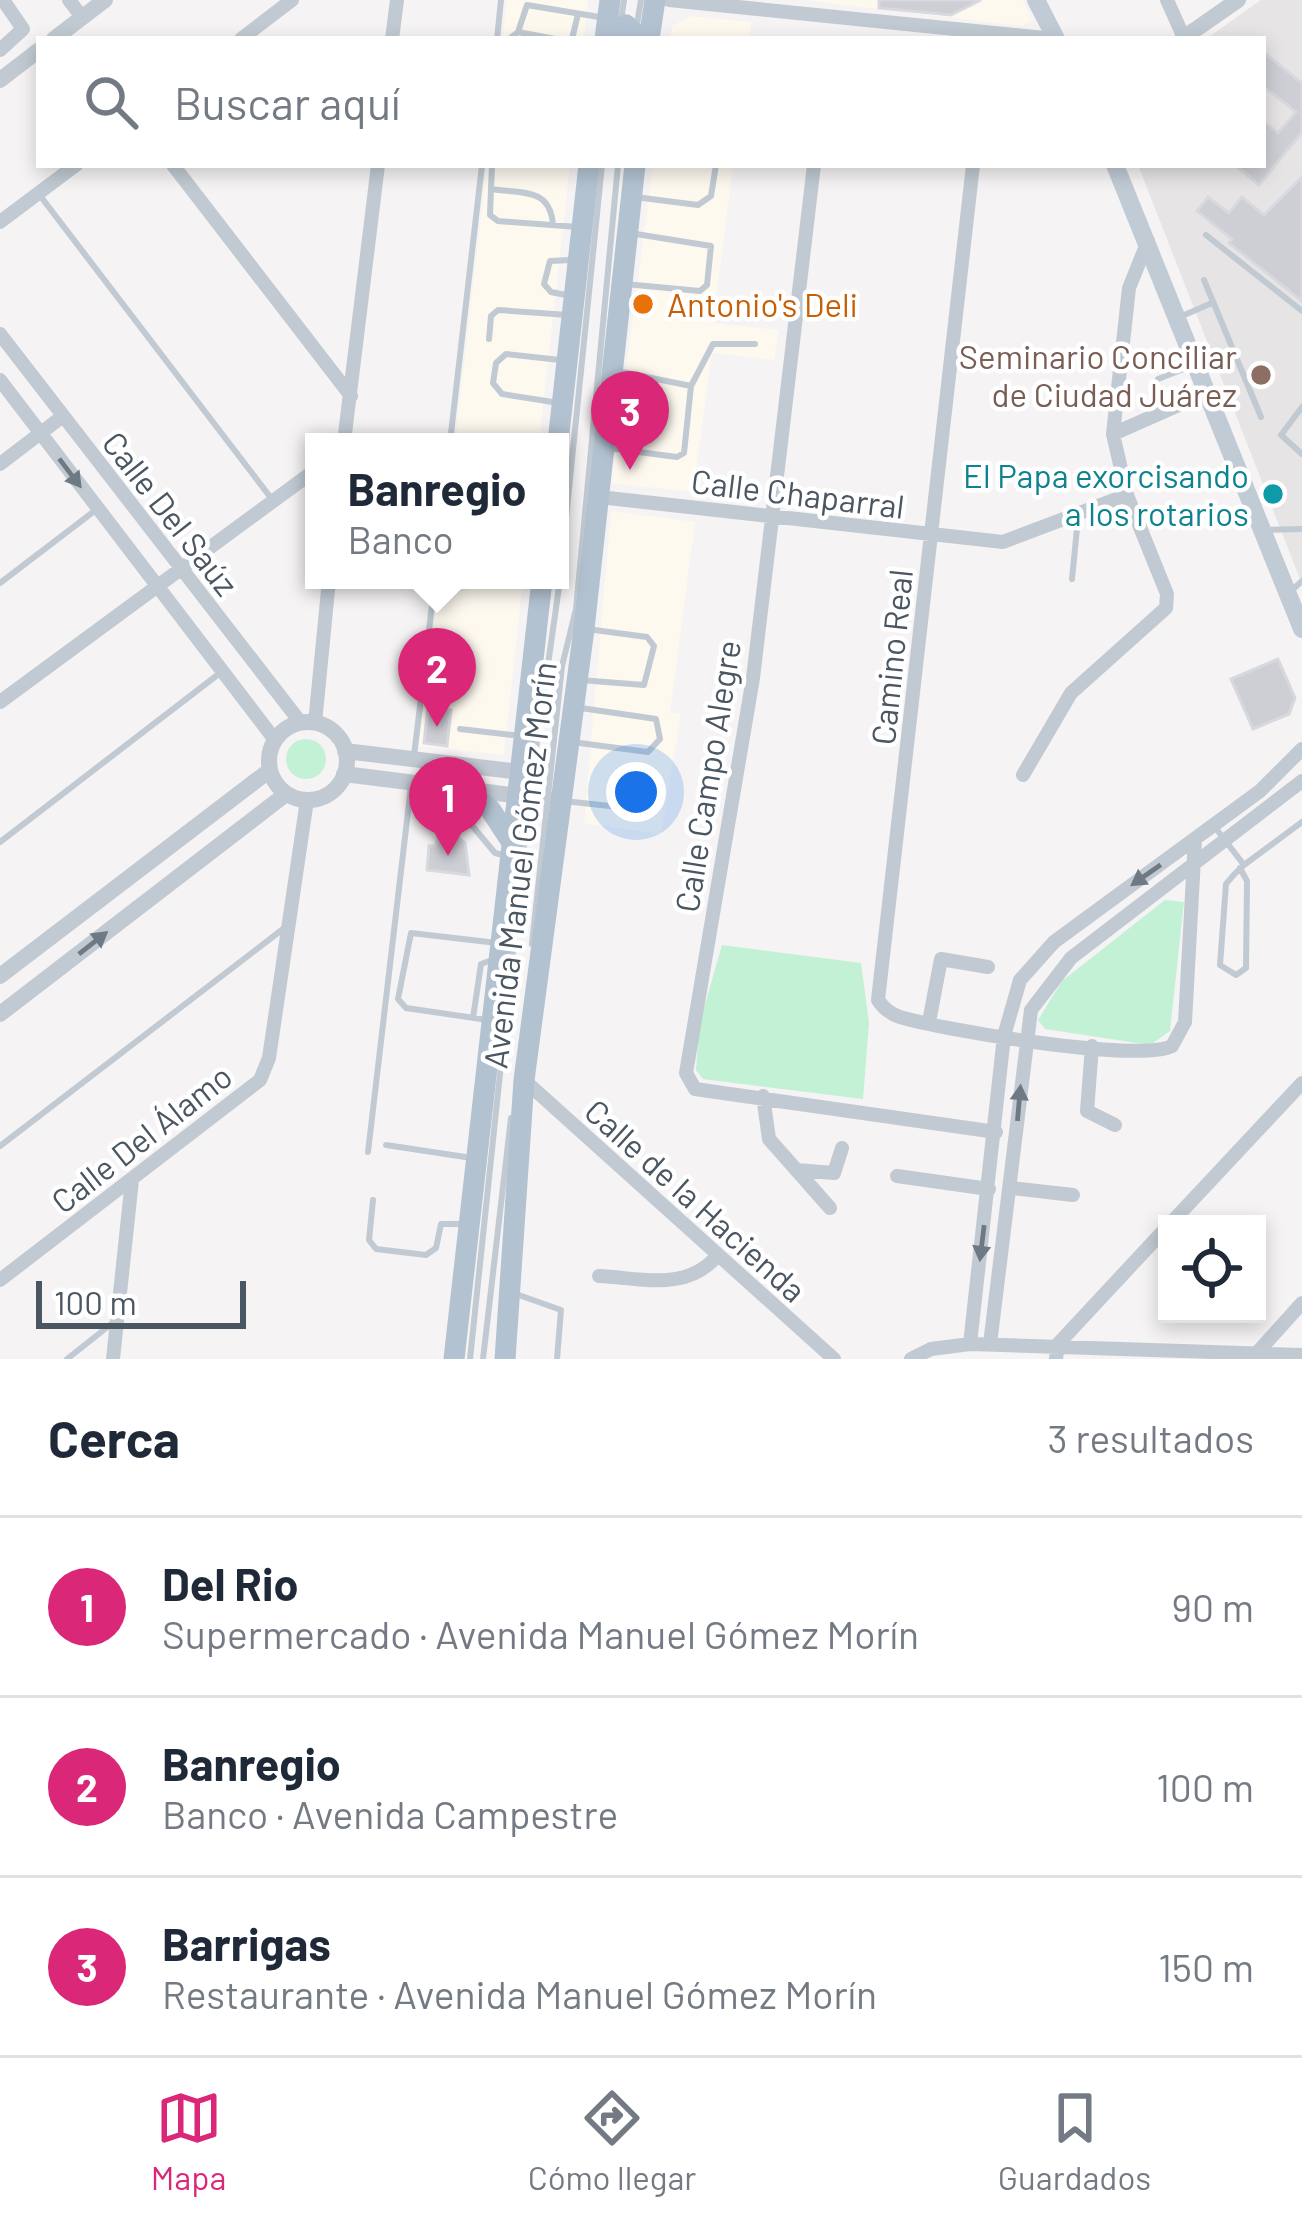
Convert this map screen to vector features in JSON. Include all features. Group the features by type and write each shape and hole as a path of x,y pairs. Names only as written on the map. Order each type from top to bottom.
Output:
{"main road":[{"path":"623,31 655,0"},
{"path":"1036,0 1054,36"},
{"path":"559,433 590,168"},
{"name":"Avenida Manuel Gómez Morín","path":"459,1358 482,1019 499,952 512,850 568,741 635,168"},
{"path":"1115,168 1263,530 1295,587 1302,629"},
{"name":"Avenida Manuel Gómez Morín","path":"505,1359 513,1293 539,799 521,772 541,589"},
{"path":"468,792 490,809 512,850"}],"street":[{"path":"3,0 23,29 0,52 6,75 36,52"},
{"path":"69,0 82,17"},
{"path":"58,36 105,0"},
{"path":"245,36 292,0"},
{"path":"392,36 397,0"},
{"path":"669,0 987,36"},
{"path":"1166,0 1182,36"},
{"path":"1186,36 1238,0"},
{"path":"0,222 72,168"},
{"path":"175,168 352,396"},
{"path":"346,433 378,168"},
{"name":"Calle Campo Alegre","path":"814,168 753,678 694,998 686,1073 695,1089 996,1132"},
{"name":"Camino Real","path":"974,168 878,991 889,1012 929,1022 1092,1046 1154,1052 1172,1046 1180,1035 1196,865"},
{"path":"1023,776 1071,693 1166,608 1167,594 1127,495 1113,434 1129,288 1148,241"},
{"name":"Calle Del Saúz","path":"0,334 180,569 308,723"},
{"name":"Calle Del Saúz","path":"0,380 274,740"},
{"path":"1113,434 1208,392"},
{"path":"0,464 63,416"},
{"path":"0,702 305,477"},
{"name":"Calle Chaparral","path":"599,496 1010,541 1127,495"},
{"path":"308,723 328,589"},
{"path":"308,723 334,733 345,751 344,774 330,793 307,800 286,794 270,770 274,740 308,723"},
{"path":"970,1344 1004,1036 1020,980 1037,958 1214,826 1302,749"},
{"path":"345,751 521,772"},
{"path":"0,976 270,770"},
{"path":"344,774 539,799"},
{"path":"990,1344 1031,1010 1071,958 1302,781"},
{"path":"0,1014 286,794"},
{"name":"Calle Del Álamo","path":"0,1280 265,1072 307,800"},
{"path":"196,826 212,850"},
{"path":"1195,840 1196,865"},
{"path":"39,946 58,970"},
{"path":"929,1022 940,959 988,968"},
{"path":"1092,1046 1087,1111 1115,1125"},
{"name":"Calle de la Hacienda","path":"524,1080 834,1359"},
{"path":"1179,1215 1302,1083"},
{"path":"763,1096 766,1134 830,1208"},
{"path":"796,1170 834,1173 842,1148"},
{"path":"897,1176 989,1189"},
{"path":"113,1359 132,1180"},
{"path":"1011,1188 1073,1195"},
{"path":"1057,1352 1158,1238"},
{"path":"598,1276 685,1281 703,1273 717,1256"},
{"path":"1256,1354 1302,1303"},
{"path":"911,1359 931,1349 970,1344 1057,1352 1302,1355"}],"lane":[{"path":"497,36 501,0"},
{"path":"623,31 624,0"},
{"path":"623,31 641,0"},
{"path":"834,0 834,17"},
{"path":"513,36 527,5 578,14 623,31"},
{"path":"573,36 578,14"},
{"path":"518,32 539,36"},
{"path":"451,433 482,168"},
{"path":"492,168 490,215 498,221 582,228"},
{"path":"569,490 602,168"},
{"path":"459,1358 539,799 575,608 619,168"},
{"path":"632,196 698,206 710,196 715,168"},
{"path":"491,189 544,198 551,206 553,225"},
{"path":"38,193 273,500"},
{"path":"622,283 700,291 707,285 715,250 707,243 628,233"},
{"path":"1206,235 1302,311"},
{"path":"573,306 544,284 550,261 578,260"},
{"path":"1204,280 1261,417"},
{"path":"1178,317 1212,303"},
{"path":"490,339 491,316 497,310 573,306"},
{"path":"604,448 682,455 691,386 713,344 755,344"},
{"path":"562,403 502,394 493,383 496,363 506,353 567,361"},
{"path":"1158,380 1197,364"},
{"path":"614,370 691,386"},
{"path":"1302,407 1281,435 1302,454"},
{"path":"0,583 97,508"},
{"path":"1072,579 1078,514"},
{"path":"1263,530 1302,529"},
{"path":"414,760 433,589"},
{"path":"483,1359 559,589"},
{"path":"576,680 644,686 655,646 647,637 584,628"},
{"path":"0,842 220,673"},
{"path":"568,741 648,752 660,739 656,719 573,706"},
{"path":"460,729 525,736"},
{"path":"539,799 637,809 645,779"},
{"path":"368,1152 411,784"},
{"path":"439,788 446,813 470,822 495,853 512,850"},
{"path":"1214,826 1242,867 1246,881 1246,968 1236,976 1220,965 1223,898 1242,867 1302,822"},
{"path":"0,1146 288,925"},
{"path":"482,1019 400,1005 406,939 419,932 499,952"},
{"path":"386,1145 475,1158"},
{"path":"373,1200 369,1240 376,1249 427,1255 436,1248 441,1224 470,1225"},
{"path":"513,1293 561,1310 557,1359"},
{"path":"67,1359 118,1319"}],"shaded area":[{"path":"507,0 588,0 584,36 502,36"},
{"path":"803,0 1023,0 1032,20 1022,26"},
{"name":"Seminario Conciliar de Ciudad Juárez","path":"1261,0 1302,0 1302,584 1139,168 1266,168 1266,36 1210,36"},
{"path":"691,16 751,22 749,36 670,36 672,26"},
{"path":"487,168 570,168 540,433 456,433"},
{"path":"653,168 733,168 713,323 779,330 774,360 712,353 693,492 611,483"},
{"path":"611,511 695,522 670,713 681,714 661,834 584,823"},
{"path":"438,589 522,589 504,755 419,746"}],"green space":[{"path":"306,739 320,745 326,759 320,773 306,779 292,773 286,759 292,745"},
{"path":"1165,900 1184,902 1170,1031 1150,1045 1045,1029 1038,1020 1062,981"},
{"path":"722,945 861,963 869,1023 863,1099 703,1079 696,1070 699,1025"}],"building":[{"path":"879,0 981,0 951,15 879,8"},
{"path":"1266,54 1302,83 1302,132 1259,185 1239,168 1266,168 1266,123 1278,133 1296,112 1266,88"},
{"path":"1302,177 1302,301 1197,211 1208,197 1229,213 1242,197 1264,215"},
{"path":"1278,659 1295,698 1289,714 1253,729 1231,679"},
{"path":"428,707 451,710 447,746 424,743"},
{"path":"438,836 456,836 465,843 469,875 427,870 429,846 436,846"}],"place":[{"name":"Antonio's Deli","path":"643,304"},
{"name":"Seminario Conciliar de Ciudad Juárez","path":"1261,375"},
{"name":"Barrigas","path":"630,470"},
{"name":"El Papa exorcisando a los rotarios","path":"1273,494"},
{"name":"Banregio","path":"437,727"},
{"name":"Del Rio","path":"448,856"}]}
